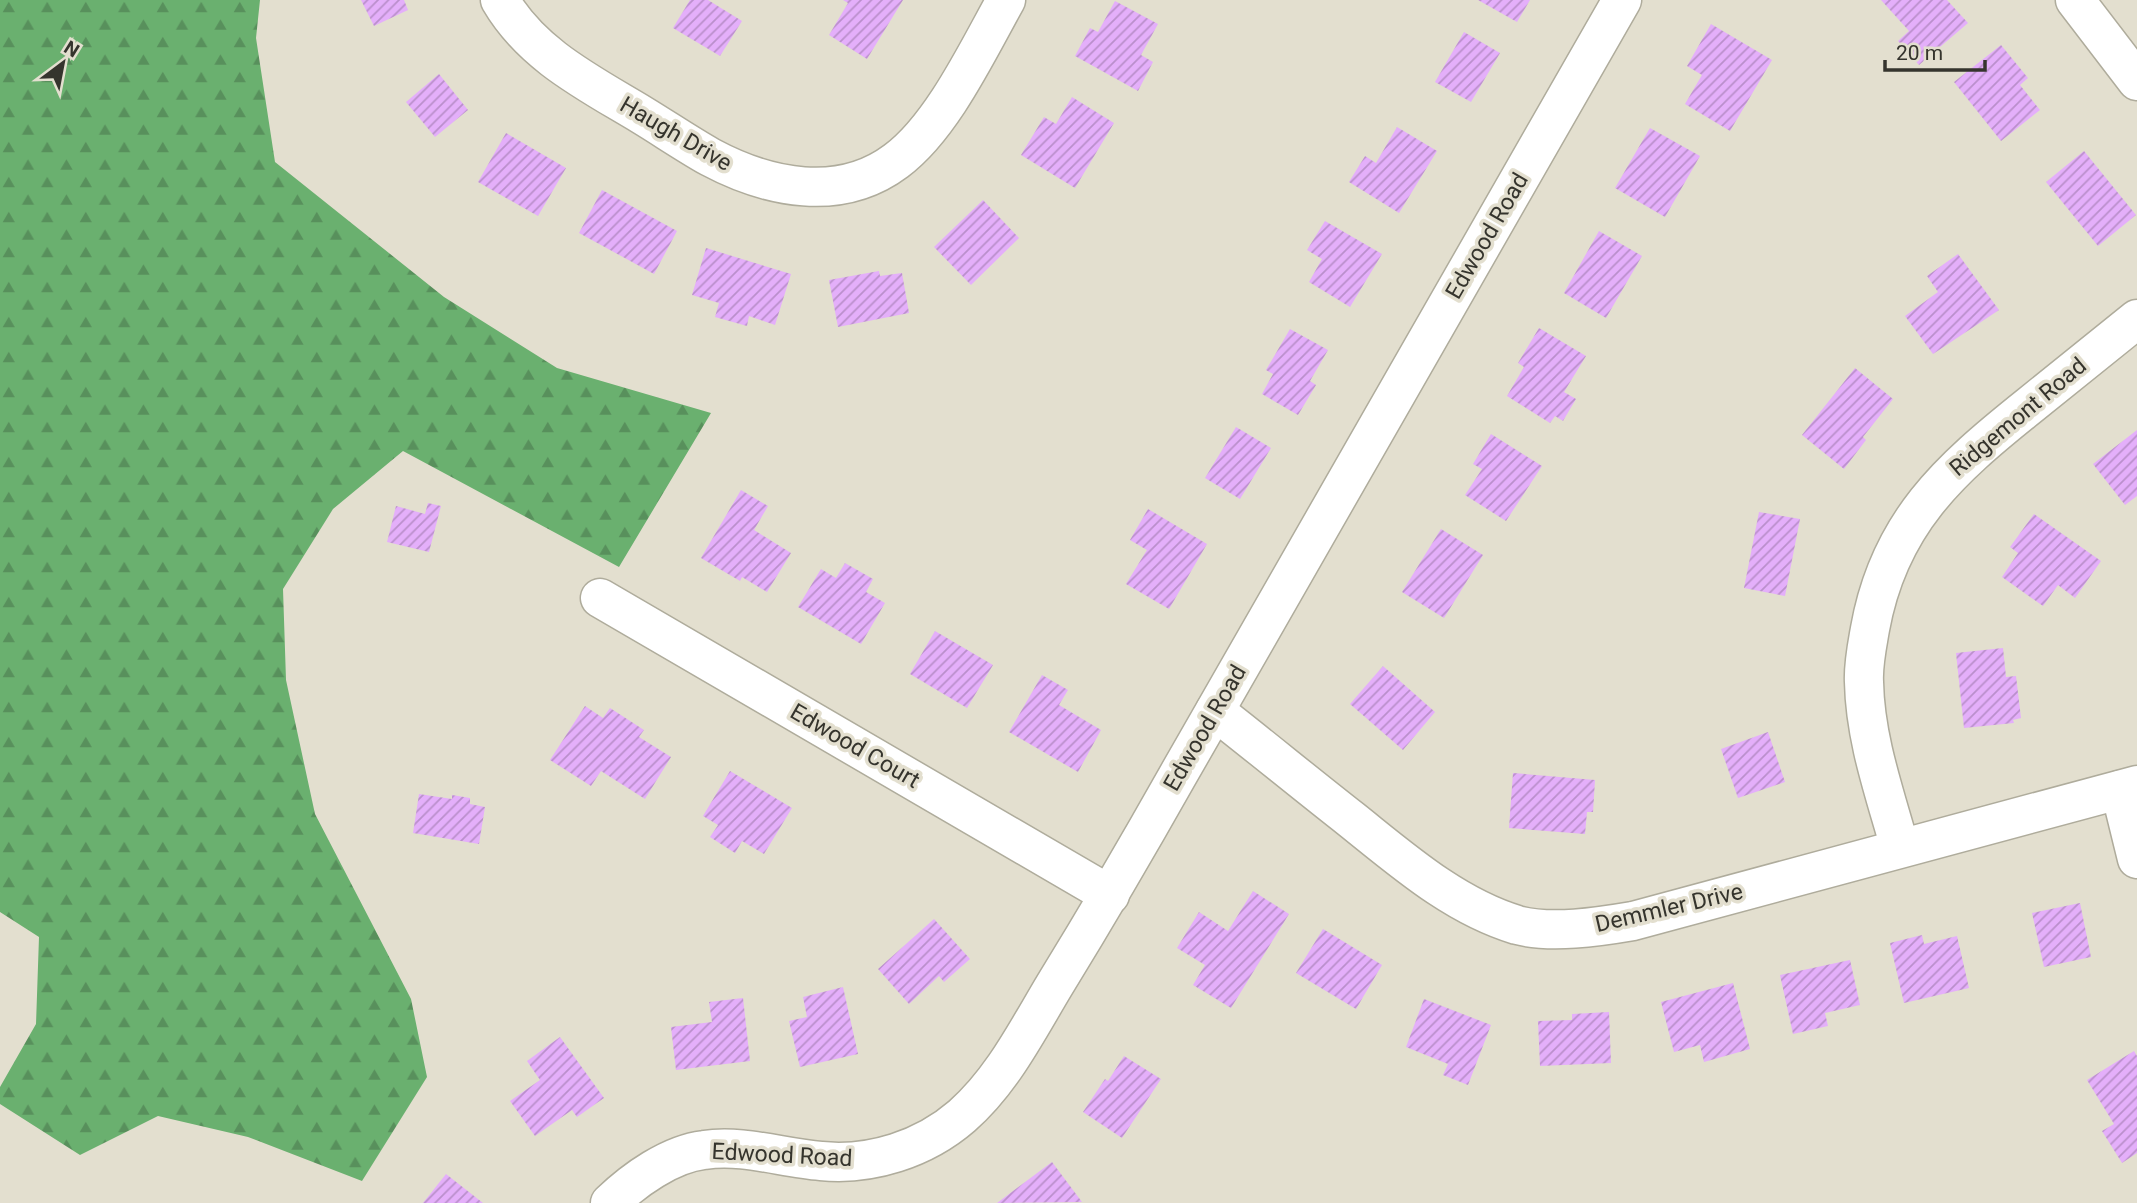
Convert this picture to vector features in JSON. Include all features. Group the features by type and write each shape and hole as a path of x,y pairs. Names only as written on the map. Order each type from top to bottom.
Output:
{"street":[{"name":"Haugh Drive","path":"500,0 511,19 536,47 567,70 711,158 774,182 805,188 845,184 868,177 896,161 921,136 944,106 1006,0"},
{"name":"Edwood Road","path":"610,1203 623,1190 654,1170 681,1156 702,1150 755,1151 823,1162 855,1161 915,1147 938,1135 963,1116 977,1101 1008,1062 1110,895 1622,0"},
{"path":"2075,0 2137,81"},
{"name":"Ridgemont Road","path":"1900,848 1873,753 1866,715 1864,680 1879,586 1896,547 1940,483 1979,446 2137,319"},
{"name":"Edwood Court","path":"600,598 1110,895"},
{"name":"Demmler Drive","path":"1215,711 1439,886 1481,912 1520,926 1565,929 1633,921 2128,788"},
{"path":"2128,788 2137,859"}],"green space":[{"path":"0,0 260,0 256,38 275,162 444,297 557,368 711,413 619,567 403,451 333,509 283,589 286,680 315,814 411,999 427,1077 362,1181 248,1137 158,1116 80,1155 0,1104 0,1087 36,1024 39,937 0,912"}],"building":[{"path":"361,0 404,0 408,10 374,26"},
{"path":"690,0 708,0 742,21 720,56 673,28"},
{"path":"843,0 903,0 867,59 829,35 848,3"},
{"path":"1478,0 1530,0 1517,22"},
{"path":"1881,0 1947,0 1968,23 1919,65 1898,41 1909,31"},
{"path":"1115,1 1158,24 1141,55 1153,62 1138,91 1075,56 1090,28 1098,32"},
{"path":"1711,24 1772,60 1730,131 1685,104 1702,75 1687,66"},
{"path":"1464,32 1500,53 1471,102 1435,82"},
{"path":"2001,45 2028,78 2020,85 2040,110 2001,141 1954,82"},
{"path":"439,74 468,110 435,137 406,102"},
{"path":"1072,97 1114,123 1075,188 1021,155 1044,117 1056,124"},
{"path":"1397,127 1437,151 1399,213 1349,182 1365,156 1376,163"},
{"path":"1650,128 1700,156 1665,217 1615,188"},
{"path":"506,133 566,168 538,216 478,182"},
{"path":"2084,151 2136,215 2098,246 2046,182"},
{"path":"602,190 677,231 654,274 579,233"},
{"path":"983,200 1019,238 971,285 934,247"},
{"path":"1325,221 1382,254 1350,307 1309,282 1322,259 1307,250"},
{"path":"1599,231 1642,256 1606,318 1564,293"},
{"path":"706,248 791,274 775,325 749,316 747,326 715,317 719,303 692,295"},
{"path":"1958,254 1999,310 1933,354 1905,316 1938,292 1927,276"},
{"path":"879,271 880,276 902,273 909,313 838,327 829,280"},
{"path":"1539,328 1586,356 1564,392 1576,399 1563,421 1555,416 1550,423 1507,396 1524,367 1518,363"},
{"path":"1290,329 1328,350 1310,381 1316,385 1298,415 1262,394 1273,374 1266,370"},
{"path":"1855,368 1893,399 1863,437 1866,440 1844,469 1802,435"},
{"path":"1236,427 1271,448 1240,499 1205,478"},
{"path":"2137,430 2137,496 2125,505 2093,464"},
{"path":"1491,434 1542,466 1506,521 1465,495 1482,469 1473,464"},
{"path":"741,490 768,506 754,530 791,553 767,592 742,577 740,581 701,558"},
{"path":"428,503 441,506 429,552 387,542 396,506 425,514"},
{"path":"1148,509 1207,544 1169,609 1126,584 1147,550 1130,540"},
{"path":"1759,512 1800,519 1785,596 1744,588"},
{"path":"2034,514 2101,561 2075,598 2058,585 2043,606 2002,577 2018,553 2010,547"},
{"path":"1441,529 1483,555 1444,618 1402,592"},
{"path":"845,563 873,579 866,592 885,603 861,644 798,607 821,569 836,578"},
{"path":"935,631 993,665 967,708 910,674"},
{"path":"2003,648 2006,677 2016,676 2021,718 2013,720 2014,723 1964,728 1956,653"},
{"path":"1383,666 1435,712 1403,750 1350,704"},
{"path":"1042,675 1068,690 1059,705 1101,730 1078,772 1009,732"},
{"path":"585,706 603,718 610,708 644,730 639,737 671,757 645,799 601,771 591,786 550,760"},
{"path":"1768,732 1785,782 1738,798 1721,749"},
{"path":"730,771 792,808 764,854 742,841 735,853 710,837 718,825 703,816"},
{"path":"1513,773 1595,780 1593,812 1587,812 1585,834 1509,828"},
{"path":"419,794 452,799 452,795 470,798 470,804 485,807 479,844 413,833"},
{"path":"1253,891 1289,914 1231,1008 1193,985 1205,965 1177,948 1199,912 1228,931"},
{"path":"2080,903 2091,957 2044,967 2032,913"},
{"path":"934,919 970,959 944,982 939,976 909,1004 878,969"},
{"path":"1323,929 1382,965 1356,1009 1296,973"},
{"path":"1922,935 1924,944 1957,936 1969,988 1904,1003 1890,943"},
{"path":"1850,960 1860,1005 1825,1013 1828,1026 1793,1034 1780,975"},
{"path":"1733,983 1750,1049 1704,1062 1700,1045 1674,1052 1661,1002"},
{"path":"843,987 858,1054 800,1067 789,1021 807,1017 803,997"},
{"path":"743,998 750,1061 676,1070 671,1027 712,1022 709,1002"},
{"path":"1424,999 1491,1025 1468,1085 1443,1075 1448,1064 1406,1047"},
{"path":"1609,1012 1611,1063 1540,1066 1538,1021 1572,1020 1572,1014"},
{"path":"560,1037 604,1098 577,1117 572,1110 535,1136 510,1101 540,1080 527,1061"},
{"path":"2134,1051 2137,1056 2137,1153 2122,1163 2102,1131 2114,1124 2087,1080"},
{"path":"1124,1056 1161,1079 1122,1138 1083,1112"},
{"path":"1052,1162 1082,1202 997,1203"},
{"path":"446,1174 483,1203 423,1203"}]}
